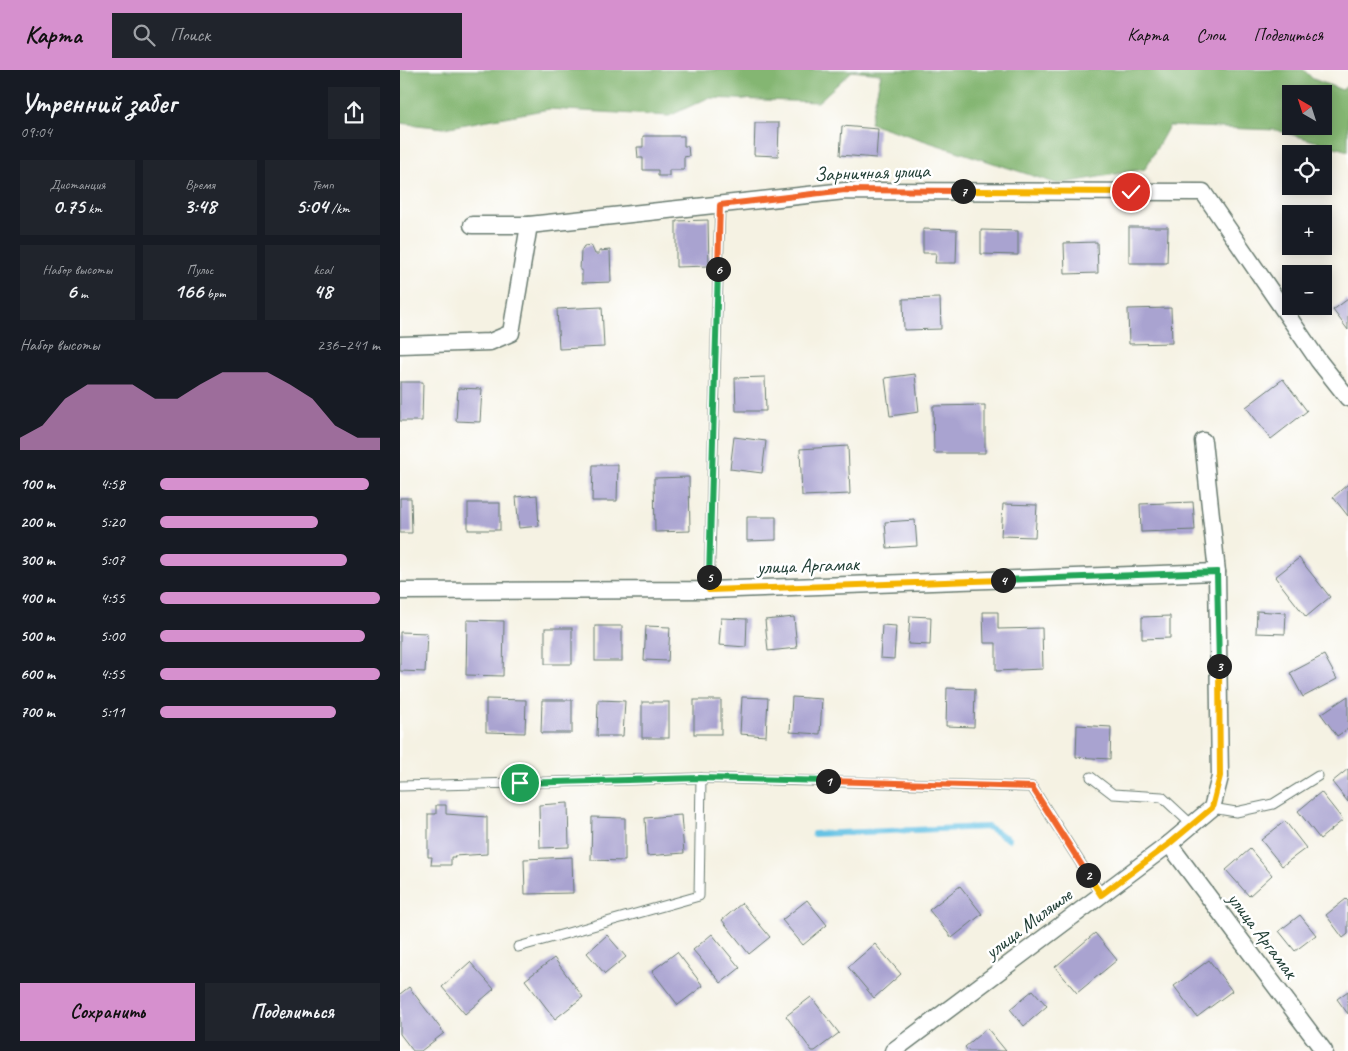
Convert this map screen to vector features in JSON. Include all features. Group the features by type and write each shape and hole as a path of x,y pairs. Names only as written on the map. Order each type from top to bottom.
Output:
{"street":[{"name":"Зарничная улица","path":"472,226 529,225 845,190 1203,192 1318,360 1348,398"},
{"path":"400,345 490,342 511,333 529,225"},
{"path":"1203,441 1217,572 1220,776 1212,808"},
{"name":"улица Аргамак","path":"400,591 709,590 1217,572"},
{"name":"улица Миляшле","path":"893,1051 1169,844 1212,808"},
{"name":"улица Аргамак","path":"1169,844 1324,1051"}],"lane":[{"path":"709,590 720,205"},
{"path":"1212,808 1236,812 1273,804 1318,776"},
{"path":"1091,777 1112,794 1162,797 1192,825"},
{"path":"518,947 699,896 700,778"},
{"path":"400,786 700,778 1032,787 1101,895"}],"green space":[{"path":"400,70 1304,70 1313,79 1329,85 1282,85 1282,132 1169,126 1145,169 1058,184 870,123 881,74 852,71 818,102 708,98 669,116 549,109 444,128 400,123"},
{"path":"1348,85 1348,151 1293,135 1332,135 1332,86 1342,90"}],"building":[{"path":"755,123 779,123 778,156 754,155"},
{"path":"842,126 878,129 876,158 840,155"},
{"path":"643,136 684,136 684,146 688,146 689,156 684,157 684,170 669,170 669,176 658,176 658,170 643,170 643,158 638,158 637,147 643,147"},
{"path":"708,220 709,266 676,267 676,221"},
{"path":"1129,227 1168,227 1167,263 1129,263"},
{"path":"923,229 957,230 956,263 935,263 936,253 923,253"},
{"path":"981,230 1018,231 1018,255 981,254"},
{"path":"1097,242 1098,273 1065,274 1064,243"},
{"path":"591,245 595,254 599,254 599,251 610,250 611,282 582,283 582,270 580,270 581,251 584,246"},
{"path":"940,298 941,329 904,330 903,299"},
{"path":"1348,299 1348,330 1333,310"},
{"path":"602,307 604,347 559,349 557,309"},
{"path":"1171,308 1172,343 1129,344 1128,309"},
{"path":"915,374 919,412 890,416 885,378"},
{"path":"765,377 766,411 736,411 735,378"},
{"path":"1283,379 1307,411 1271,439 1246,407"},
{"path":"400,382 423,382 422,421 400,421"},
{"path":"458,388 482,389 480,422 456,421"},
{"path":"985,405 985,453 934,453 933,406"},
{"path":"734,437 766,441 762,473 730,469"},
{"path":"848,446 850,494 802,496 800,449"},
{"path":"593,465 618,465 617,501 592,501"},
{"path":"689,477 690,531 655,532 654,478"},
{"path":"1348,484 1348,516 1333,497"},
{"path":"537,495 539,526 519,528 516,497"},
{"path":"400,498 411,498 412,533 400,533"},
{"path":"1193,502 1195,530 1141,532 1140,504"},
{"path":"468,503 500,503 500,530 468,530"},
{"path":"1003,504 1037,505 1035,537 1001,536"},
{"path":"747,517 776,517 776,540 747,541"},
{"path":"915,520 917,546 887,548 885,522"},
{"path":"1299,558 1330,597 1306,617 1275,577"},
{"path":"1257,611 1286,613 1285,634 1256,633"},
{"path":"983,612 998,612 998,629 1042,628 1043,669 996,671 996,643 984,643"},
{"path":"910,616 931,617 930,645 908,644"},
{"path":"1170,616 1170,638 1142,639 1142,617"},
{"path":"794,617 797,648 768,651 765,620"},
{"path":"721,618 747,619 746,647 719,645"},
{"path":"467,620 504,621 503,676 466,675"},
{"path":"882,625 896,626 894,659 880,658"},
{"path":"595,626 622,626 622,661 595,661"},
{"path":"646,626 670,627 668,661 644,660"},
{"path":"545,628 572,628 572,664 545,664"},
{"path":"400,632 427,633 425,672 400,671"},
{"path":"1324,655 1337,679 1303,697 1290,673"},
{"path":"947,688 975,689 974,727 946,726"},
{"path":"1348,696 1348,729 1337,736 1321,714"},
{"path":"742,697 768,698 766,736 740,734"},
{"path":"792,697 822,699 820,734 790,732"},
{"path":"486,699 526,700 525,733 486,732"},
{"path":"542,700 572,700 572,733 541,733"},
{"path":"598,700 625,701 623,736 597,736"},
{"path":"694,700 721,700 721,734 694,734"},
{"path":"642,702 669,702 669,738 642,738"},
{"path":"1077,725 1111,727 1110,759 1076,757"},
{"path":"1348,769 1348,802 1332,782"},
{"path":"1321,792 1343,820 1320,839 1298,811"},
{"path":"568,803 569,847 540,848 539,805"},
{"path":"436,805 446,805 446,814 487,817 487,854 454,856 451,857 451,865 431,865 432,857 428,857 428,814 436,814"},
{"path":"681,815 684,853 647,856 645,818"},
{"path":"592,817 625,818 625,861 591,860"},
{"path":"1285,821 1306,848 1282,866 1261,840"},
{"path":"1250,849 1272,875 1249,896 1226,870"},
{"path":"572,857 573,893 525,894 524,859"},
{"path":"960,886 982,914 952,938 929,910"},
{"path":"1346,899 1348,901 1348,934 1343,938 1326,915"},
{"path":"807,900 827,925 803,945 782,920"},
{"path":"742,903 770,937 749,954 722,920"},
{"path":"1300,915 1316,935 1295,951 1279,931"},
{"path":"1095,933 1117,960 1077,993 1055,967"},
{"path":"712,934 740,968 721,983 693,950"},
{"path":"607,935 626,957 605,974 587,953"},
{"path":"875,944 901,974 874,998 848,967"},
{"path":"677,952 703,986 678,1005 652,971"},
{"path":"554,958 583,997 555,1019 525,980"},
{"path":"1209,960 1232,991 1197,1017 1174,986"},
{"path":"470,962 494,989 465,1014 442,987"},
{"path":"409,987 444,1033 421,1051 413,1051 400,1034 400,994"},
{"path":"1033,990 1047,1006 1024,1026 1010,1009"},
{"path":"1348,991 1348,1014 1337,999"},
{"path":"811,997 839,1033 815,1051 812,1051 786,1016"},
{"path":"987,1028 1006,1051 968,1051 965,1047"}],"waterway":[{"path":"814,834 988,827 1008,839"}],"route":[{"path":"520,783 700,778 1032,787 1101,895 1169,844 1212,808 1220,776 1217,572 709,590 720,205 845,190 1131,192"}]}
